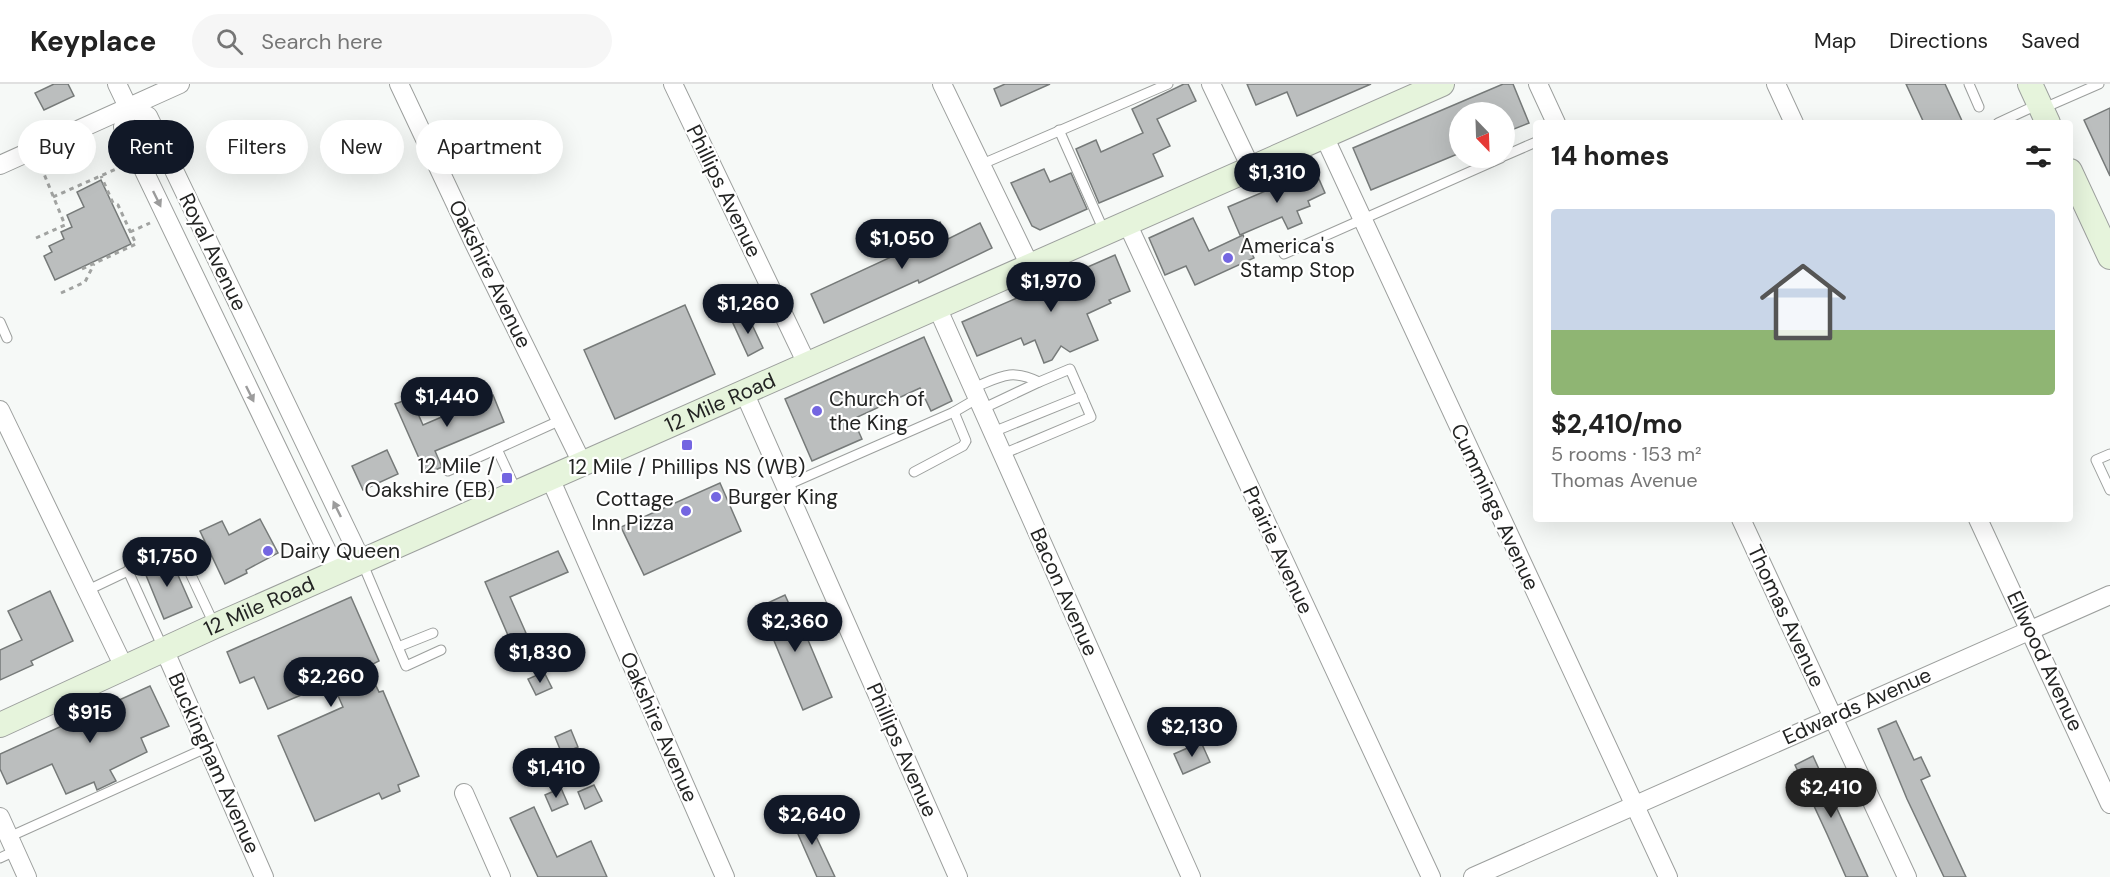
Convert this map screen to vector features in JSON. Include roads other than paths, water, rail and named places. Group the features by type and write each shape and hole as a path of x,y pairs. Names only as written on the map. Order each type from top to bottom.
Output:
{"main road":[{"name":"12 Mile Road","path":"0,725 215,626 1442,84"},
{"path":"2073,177 2110,257"}],"street":[{"name":"Royal Avenue","path":"117,84 128,107 123,127 337,572"},
{"path":"0,165 180,84"},
{"name":"Oakshire Avenue","path":"399,84 582,463"},
{"name":"Phillips Avenue","path":"673,84 807,364"},
{"path":"942,84 1030,266"},
{"path":"1211,84 1251,168"},
{"path":"1538,84 1555,120"},
{"path":"1776,84 1793,120"},
{"name":"Royal Avenue","path":"128,107 148,116 362,562"},
{"name":"Cummings Avenue","path":"1324,136 1668,877"},
{"name":"Prairie Avenue","path":"1116,228 1431,877"},
{"name":"Bacon Avenue","path":"937,307 1191,877"},
{"name":"Royal Avenue","path":"231,353 237,342 245,339 256,343"},
{"name":"Phillips Avenue","path":"744,392 958,877"},
{"path":"0,410 124,667"},
{"name":"Oakshire Avenue","path":"550,478 726,877"},
{"name":"Thomas Avenue","path":"1742,522 1907,877"},
{"name":"Ellwood Avenue","path":"1979,522 2110,804"},
{"name":"Edwards Avenue","path":"1473,877 2110,595"},
{"name":"Buckingham Avenue","path":"164,649 264,877"},
{"path":"464,793 501,877"},
{"path":"0,817 8,848 27,877"}],"lane":[{"path":"980,165 1168,84"},
{"path":"1969,84 1979,107"},
{"path":"2005,120 2099,84"},
{"path":"1059,130 1116,228"},
{"path":"1515,152 1533,143"},
{"path":"1284,254 1478,168"},
{"path":"0,322 7,338"},
{"path":"978,398 1039,382 1070,369 1091,417 1003,454"},
{"path":"785,486 954,412 978,398 1004,375 1024,374 1039,382"},
{"path":"993,432 1082,396"},
{"path":"914,471 963,446 966,441 954,412"},
{"path":"448,471 561,420"},
{"path":"497,449 517,492"},
{"path":"2110,454 2096,460 2110,490"},
{"path":"88,590 128,571 131,564 176,543 215,626"},
{"path":"362,562 406,666 441,650"},
{"path":"128,571 164,649"},
{"path":"398,647 433,633"},
{"path":"8,848 206,748"}],"place":[{"name":"America's Stamp Stop","path":"1228,258"},
{"name":"Church of the King","path":"817,411"},
{"name":"12 Mile / Phillips NS (WB)","path":"687,445"},
{"name":"12 Mile / Oakshire (EB)","path":"507,478"},
{"name":"Burger King","path":"716,497"},
{"name":"Cottage Inn Pizza","path":"686,511"},
{"name":"Dairy Queen","path":"268,551"}]}
